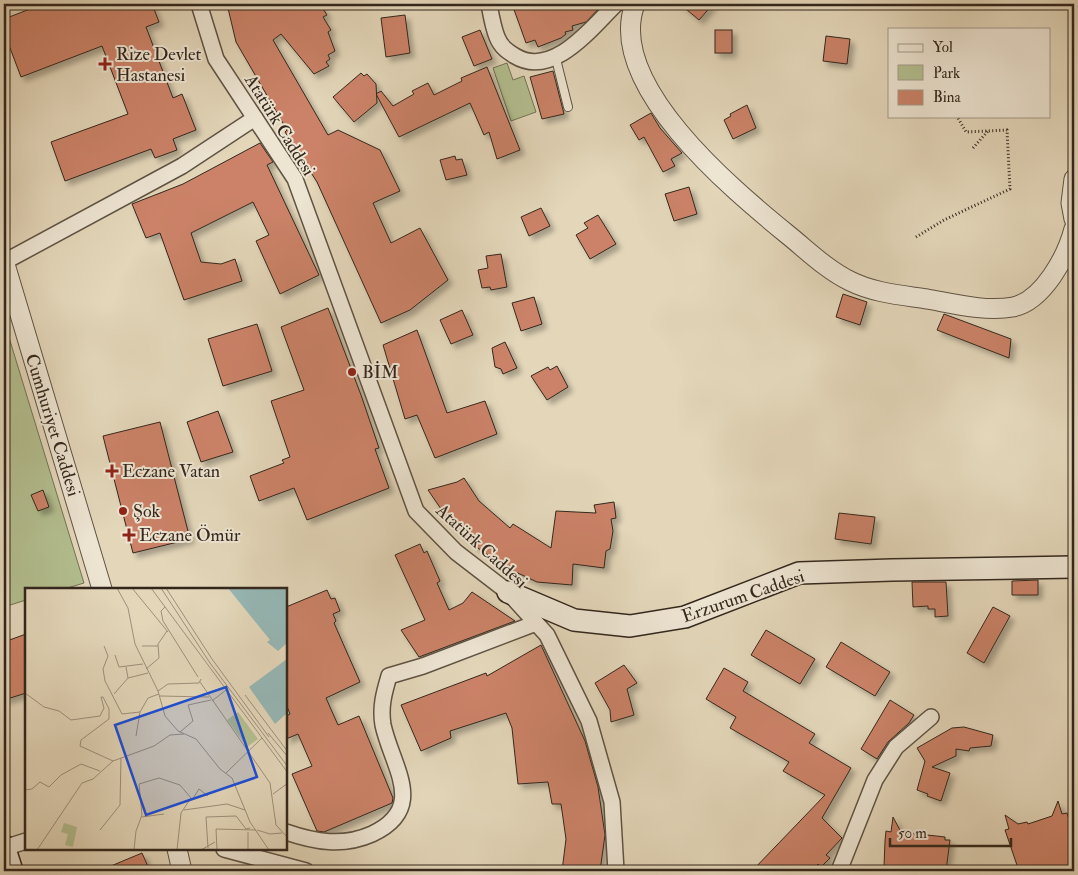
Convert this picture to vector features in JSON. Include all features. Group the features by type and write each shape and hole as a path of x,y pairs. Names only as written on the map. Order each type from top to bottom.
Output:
{"main road":[{"name":"Erzurum Caddesi","path":"508,592 574,620 630,626 685,617 799,573 1074,567"},
{"path":"4,847 12,871"}],"street":[{"name":"Atatürk Caddesi","path":"199,4 216,59 295,179 416,512 456,552 508,592 547,634 589,722 612,802 616,871"},
{"path":"488,4 497,38 505,50 520,59 539,62 556,59 576,43 616,4"},
{"path":"635,4 632,13 631,46 639,73 675,127 697,154 737,194 830,268 850,281 884,292 975,307 1014,306 1029,299 1043,288 1070,246 1074,230"},
{"path":"4,262 182,166 255,118"},
{"path":"1074,179 1071,203 1074,219"},
{"name":"Cumhuriyet Caddesi","path":"4,262 102,588"},
{"path":"288,833 313,841 356,841 385,828 401,810 402,778 384,725 382,699 389,676 423,666 536,623"},
{"path":"839,871 874,780 896,747 931,717"},
{"path":"4,847 25,841"},
{"path":"178,850 182,871"},
{"path":"228,850 306,871"}],"lane":[{"path":"556,59 568,107"}],"path":[{"path":"916,237 1010,188 1007,130 966,132 958,118"},
{"path":"973,148 988,131"}],"green space":[{"path":"507,63 513,80 524,76 536,112 511,121 493,68"},
{"path":"4,321 84,583 67,588 25,588 25,600 4,607"}],"building":[{"path":"43,4 152,4 159,22 146,27 173,98 182,94 196,130 173,139 177,150 155,158 151,149 65,181 51,142 128,114 102,46 21,77 4,32 4,19"},
{"path":"227,4 320,4 327,15 323,17 331,30 328,32 335,51 328,55 330,59 326,62 329,66 314,74 281,34 273,40 328,135 338,130 380,150 400,191 373,203 391,243 420,228 448,280 410,310 381,323 317,182 285,132 287,130 236,42"},
{"path":"512,4 603,4 586,22 572,26 573,30 565,32 566,34 561,38 538,47 535,40 526,43"},
{"path":"680,4 713,4 699,20"},
{"path":"405,15 410,53 386,57 381,18"},
{"path":"480,30 492,59 474,66 462,37"},
{"path":"715,30 732,30 732,53 715,53"},
{"path":"826,36 850,39 847,64 823,61"},
{"path":"487,67 520,150 497,159 489,132 484,135 470,103 399,137 376,94 381,91 393,106 414,94 412,91 428,83 434,95 462,81 461,78"},
{"path":"553,71 564,114 542,119 530,77"},
{"path":"361,73 364,76 367,74 376,84 377,103 354,122 333,97"},
{"path":"747,105 756,128 733,139 724,120 731,116 730,114"},
{"path":"651,113 660,128 682,153 671,159 675,166 663,172 644,137 639,140 630,125"},
{"path":"260,143 273,162 267,165 319,275 280,294 256,241 269,235 253,202 191,233 201,262 221,264 235,259 242,281 184,300 160,233 146,238 132,204 183,184"},
{"path":"455,156 456,160 462,159 467,175 446,180 440,160"},
{"path":"689,187 697,214 674,221 665,194"},
{"path":"541,208 550,226 529,236 521,217"},
{"path":"598,215 616,244 590,259 576,235 588,228 584,223"},
{"path":"501,254 507,287 491,290 490,287 482,288 478,270 488,268 486,256"},
{"path":"843,294 867,302 860,325 836,317"},
{"path":"534,297 542,324 521,331 512,303"},
{"path":"328,308 379,448 375,449 389,488 307,520 294,488 259,501 250,476 284,463 282,460 290,457 271,401 304,390 281,327"},
{"path":"462,310 473,335 451,344 440,320"},
{"path":"944,314 1011,339 1009,358 937,330"},
{"path":"257,324 272,371 223,386 208,339"},
{"path":"417,330 447,413 485,401 497,434 435,458 417,415 405,419 383,345"},
{"path":"505,342 517,368 503,374 501,369 495,367 492,348"},
{"path":"557,366 568,387 547,400 531,376 548,367 550,370"},
{"path":"218,411 233,452 201,462 187,422"},
{"path":"160,422 190,539 133,553 103,436"},
{"path":"464,478 479,501 510,528 513,524 551,548 556,511 596,513 594,505 614,502 616,518 611,519 613,531 610,549 606,551 604,568 573,564 572,585 537,582 505,567 475,546 452,525 428,490 457,482"},
{"path":"43,490 49,507 38,511 31,495"},
{"path":"839,513 875,517 871,544 835,539"},
{"path":"420,544 424,553 427,551 440,581 437,583 449,610 463,603 472,592 515,621 419,657 401,630 425,620 395,555"},
{"path":"1038,580 1038,595 1012,595 1012,581"},
{"path":"912,582 946,582 948,616 935,617 935,609 928,609 928,606 913,607"},
{"path":"327,590 331,599 335,598 340,611 333,614 336,621 334,623 360,682 326,698 338,725 359,716 393,798 392,803 324,832 317,831 292,774 312,766 298,734 288,738 288,715 290,714 288,709 288,606"},
{"path":"993,607 1010,616 984,663 967,653"},
{"path":"766,630 815,659 800,684 751,655"},
{"path":"25,634 25,693 4,700 4,642"},
{"path":"841,642 890,672 875,696 826,667"},
{"path":"541,645 585,741 598,787 605,835 600,871 562,871 566,839 561,804 552,804 548,782 518,784 512,728 506,713 450,731 451,738 421,751 401,705 486,673 487,676"},
{"path":"624,665 637,683 627,689 634,715 611,722 610,710 595,683"},
{"path":"724,668 748,682 743,691 815,734 809,743 851,768 822,818 842,838 826,855 830,858 821,867 818,864 811,871 752,871 825,795 783,771 789,762 730,728 736,717 706,699"},
{"path":"890,700 914,715 909,723 888,742 877,759 861,749"},
{"path":"964,727 993,735 991,746 970,748 969,751 956,749 956,756 932,767 950,773 941,801 917,790 925,761 917,748 952,728"},
{"path":"1058,801 1062,814 1067,813 1074,835 1074,866 1058,871 1019,871 1005,830 1009,829 1005,815 1018,824 1027,822 1028,824 1052,816"},
{"path":"893,817 901,832 945,837 945,840 950,840 946,871 888,871 884,866 885,841 886,831 891,832"},
{"path":"142,853 150,871 99,871"}],"place":[{"name":"Rize Devlet Hastanesi","path":"105,64"},
{"name":"BİM","path":"352,372"},
{"name":"Eczane Vatan","path":"112,471"},
{"name":"Şok","path":"123,511"},
{"name":"Eczane Ömür","path":"129,535"}]}
